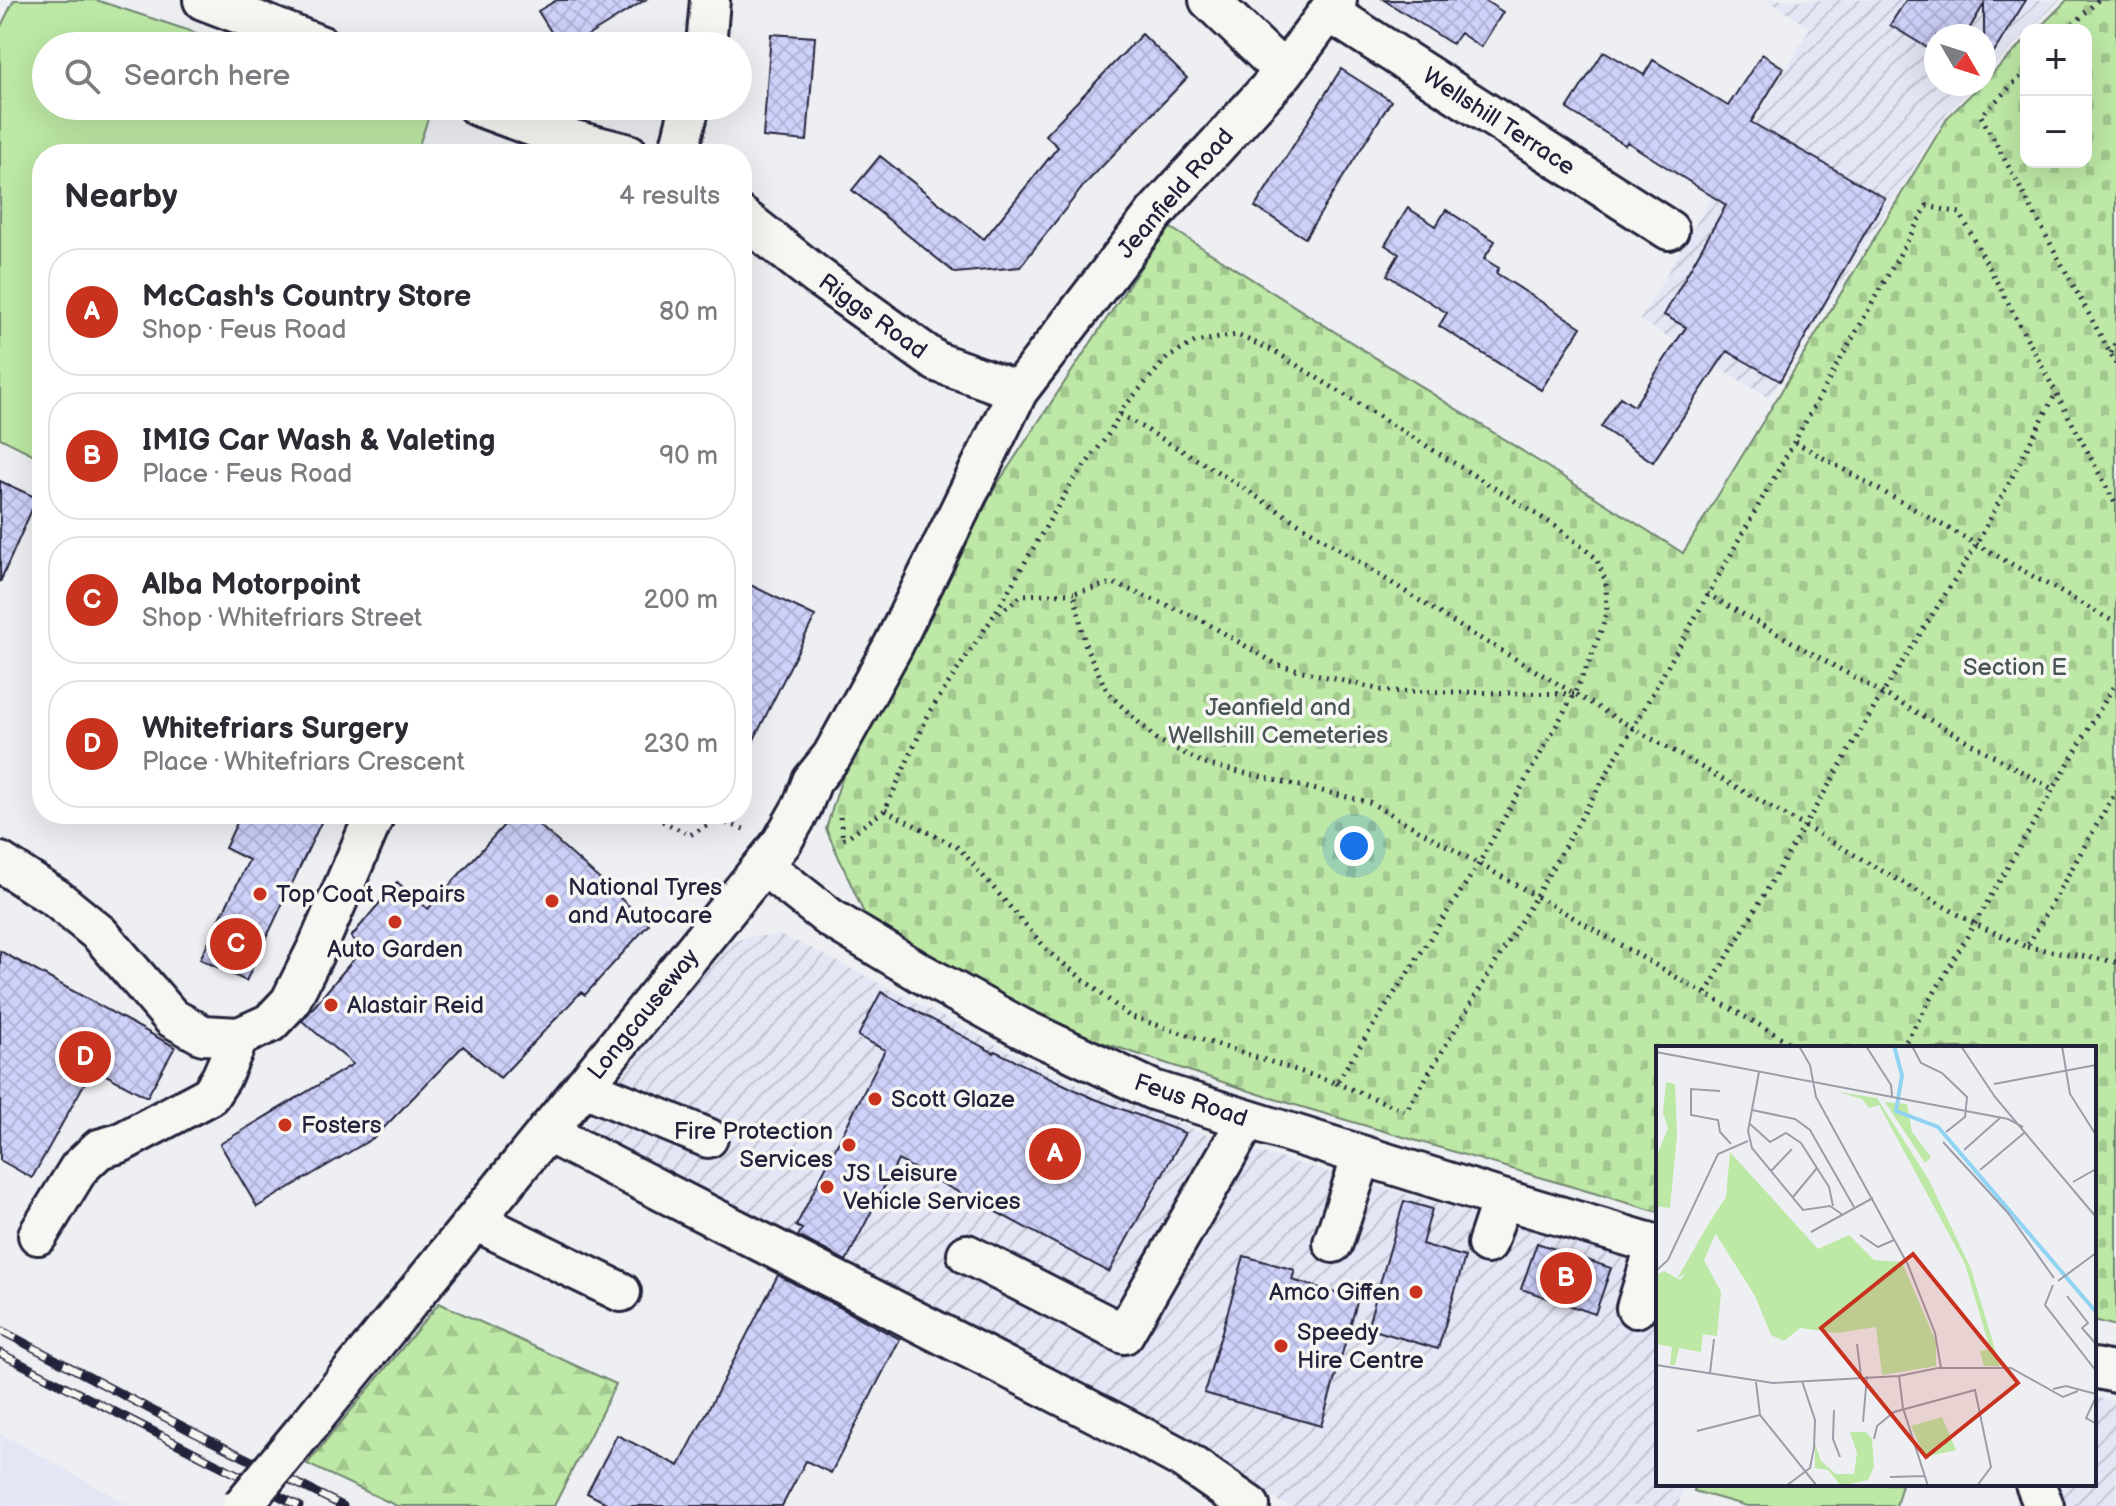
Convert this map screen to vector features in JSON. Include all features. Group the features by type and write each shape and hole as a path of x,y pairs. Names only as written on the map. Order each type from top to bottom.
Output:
{"street":[{"path":"203,0 286,32"},
{"path":"707,32 710,0"},
{"path":"1209,0 1284,72"},
{"name":"Jeanfield Road","path":"1018,391 1155,213 1284,72 1333,6"},
{"name":"Wellshill Terrace","path":"1333,6 1669,230"},
{"path":"515,120 558,136 595,144"},
{"path":"680,144 686,120"},
{"name":"Riggs Road","path":"752,225 829,285 937,362 1018,391"},
{"name":"Longcauseway","path":"242,1506 782,842 802,807 812,781 832,756 893,646 1018,391"},
{"path":"4,875 57,899 100,934 172,1018 203,1035 239,1037 270,1023 290,1002 371,824"},
{"name":"Feus Road","path":"764,866 830,918 1021,1028 1153,1090 1656,1245"},
{"path":"38,1235 79,1168 99,1149 120,1143 210,1095 239,1037"},
{"path":"584,1087 708,1138"},
{"path":"967,1254 1124,1334 1247,1120"},
{"path":"546,1132 1135,1433 1181,1458 1250,1506"},
{"path":"1333,1243 1362,1156"},
{"path":"1487,1244 1502,1199"},
{"path":"475,1221 621,1292"},
{"path":"1636,1308 1656,1248"},
{"path":"2096,1368 2116,1373"},
{"path":"2036,1486 2044,1506"}],"path":[{"path":"2074,24 2098,0"},
{"path":"2020,77 1981,116 2116,364"},
{"path":"885,810 959,848 1049,952 1129,1016 1336,1083 1406,1111 1633,728 1927,206 1960,213 2116,505"},
{"path":"839,815 843,840 885,810 930,711 993,617 1072,482 1106,438 1120,414 1167,358 1195,342 1237,335 1274,351 1557,527 1596,558 1606,582 1607,614 1574,694 1478,865 1336,1083"},
{"path":"2111,353 2116,341"},
{"path":"1706,993 1883,693 1977,544 2056,393"},
{"path":"1120,414 1218,472 1461,627 1975,924 2027,947 2116,962"},
{"path":"1795,442 2116,623"},
{"path":"993,617 1023,595 1074,593 1113,583 1198,618 1278,665 1385,691 1574,694"},
{"path":"1074,593 1086,647 1108,693 1156,739 1205,764 1369,802 1796,1046"},
{"path":"1707,594 2054,790"},
{"path":"1903,1046 2116,682"},
{"path":"2027,947 2116,791"},
{"path":"668,824 690,835 710,824"},
{"path":"729,824 745,829"}],"shaded area":[{"path":"1768,0 2060,0 2035,24 2020,24 2020,39 1996,63 1996,24 1924,24 1924,96 1963,96 1949,110 1769,398 1640,320 1810,28"},
{"path":"751,936 782,936 811,948 1053,1074 1225,1142 1656,1266 1656,1486 1683,1486 1678,1506 1287,1506 1017,1351 580,1131 723,945"},
{"path":"2096,1397 2116,1402 2116,1506 2016,1506 2022,1486 2096,1486"},
{"path":"0,1433 129,1505 0,1506"}],"green space":[{"path":"14,0 96,0 193,32 32,32 32,120 428,120 419,144 32,144 32,454 0,438 0,28"},
{"name":"Jeanfield and Wellshill Cemeteries","path":"2067,0 2116,0 2116,1326 2096,1321 2096,1046 1656,1046 1656,1211 1268,1097 1062,1029 867,920 826,829 847,761 996,486 1168,226 1683,553 1948,117 1969,96 1996,96 1996,70 2020,46 2020,168 2092,168 2092,24 2043,24"},
{"path":"439,1303 616,1384 554,1506 397,1506 307,1464"},
{"path":"1695,1486 1901,1486 1896,1506 1747,1506 1694,1491"}],"building":[{"path":"557,0 645,0 594,32 551,32 538,11"},
{"path":"1384,0 1484,0 1503,12 1481,47 1460,33 1452,44"},
{"path":"1906,0 2026,0 1996,49 1996,24 1984,24 1984,4 1972,24 1924,24 1924,46 1890,25"},
{"path":"771,34 815,37 807,141 763,137"},
{"path":"1142,34 1187,78 1085,184 1020,267 955,273 852,190 880,156 984,239 1058,147 1045,135"},
{"path":"1604,51 1644,75 1653,60 1728,106 1762,54 1784,68 1751,122 1885,198 1780,381 1727,351 1653,462 1601,427 1620,397 1634,406 1686,327 1664,315 1726,205 1627,142 1625,145 1567,109"},
{"path":"1341,69 1391,101 1305,238 1255,207"},
{"path":"1408,208 1436,226 1446,210 1495,241 1484,259 1499,268 1496,273 1581,327 1541,390 1439,326 1447,313 1387,275 1399,254 1385,245"},
{"path":"0,481 32,496 32,509 0,582"},
{"path":"752,586 815,616 752,744"},
{"path":"236,824 320,824 246,981 200,959 249,860 225,848"},
{"path":"505,824 538,824 649,924 585,995 581,992 500,1078 463,1046 375,1137 257,1207 220,1144 353,1064 302,1021 363,948 351,937 397,882 428,909"},
{"path":"0,951 175,1047 147,1097 93,1068 32,1178 0,1160"},
{"path":"881,992 994,1053 1090,1097 1185,1133 1109,1272 898,1160 846,1261 798,1236 802,1229 796,1226 885,1050 858,1036"},
{"name":"Amco Giffen","path":"1404,1201 1432,1209 1422,1244 1465,1257 1438,1349 1367,1328"},
{"path":"1537,1243 1611,1268 1595,1314 1521,1289"},
{"name":"Speedy Hire Centre","path":"1244,1256 1295,1270 1292,1280 1358,1299 1321,1426 1204,1393"},
{"path":"778,1275 900,1339 831,1473 806,1461 782,1506 612,1506 587,1493 617,1435 679,1466"}],"railway":[{"path":"0,1330 195,1433 343,1506"},
{"path":"0,1353 299,1506"}],"place":[{"name":"Top Coat Repairs","path":"260,894"},
{"name":"National Tyres and Autocare","path":"552,901"},
{"name":"Auto Garden","path":"395,922"},
{"name":"Alba Motorpoint","path":"236,944"},
{"name":"Alastair Reid","path":"331,1005"},
{"name":"Whitefriars Surgery","path":"85,1057"},
{"name":"Scott Glaze","path":"875,1099"},
{"name":"Fosters","path":"285,1125"},
{"name":"Fire Protection Services","path":"849,1145"},
{"name":"McCash's Country Store","path":"1055,1154"},
{"name":"JS Leisure Vehicle Services","path":"827,1187"},
{"name":"IMIG Car Wash & Valeting","path":"1566,1278"},
{"name":"Amco Giffen","path":"1416,1292"},
{"name":"Speedy Hire Centre","path":"1281,1346"}],"park label":[{"name":"Section E","path":"2015,667"}]}
